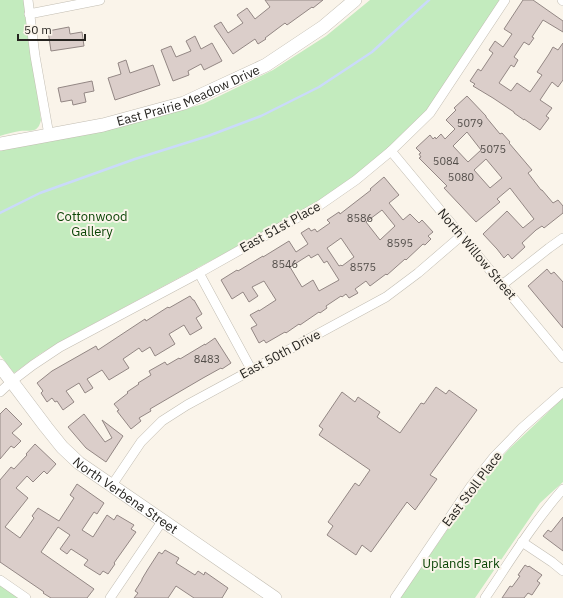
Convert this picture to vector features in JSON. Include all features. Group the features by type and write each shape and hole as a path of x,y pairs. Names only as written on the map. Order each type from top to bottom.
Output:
{"street":[{"path":"28,0 35,56 49,135"},
{"path":"29,14 100,0"},
{"name":"East Prairie Meadow Drive","path":"0,144 104,125 184,103 266,65 322,27 355,0"},
{"name":"East 51st Place","path":"0,392 33,365 60,347 199,273 320,205 356,180 391,151 430,113 505,0"},
{"name":"North Willow Street","path":"391,151 563,358"},
{"name":"East 50th Drive","path":"112,485 141,442 162,422 187,405 251,369 386,297 418,273 461,236"},
{"path":"502,285 563,238"},
{"path":"199,273 251,369"},
{"name":"North Verbena Street","path":"0,366 62,446 79,463 275,598"},
{"name":"East Stoll Place","path":"395,598 471,486 492,458 522,428 563,392"},
{"path":"485,598 545,510 563,490"},
{"path":"110,598 163,520"},
{"path":"522,542 563,571"},
{"path":"0,580 26,598"}],"green space":[{"path":"0,0 24,0 41,120 36,129 17,131 0,136"},
{"name":"Cottonwood Gallery","path":"370,0 501,0 426,113 359,174 326,197 65,339 40,354 14,373 0,355 0,149 130,124 203,104 273,70 326,36"},
{"name":"Uplands Park","path":"563,398 563,482 540,503 475,598 400,598 477,487 508,450"},
{"path":"0,580 26,598 0,598"}],"building":[{"path":"265,0 323,0 287,25 285,23 258,44 255,39 233,54 214,26 221,22 228,33 243,23 237,15 247,8 255,19 270,7"},
{"path":"523,0 533,0 563,21 563,32 543,20 532,37 534,38 529,45 524,42 514,57 518,60 514,67 511,65 499,83 511,91 517,83 530,92 542,75 537,72 553,47 558,50 563,43 563,80 558,87 552,82 540,100 552,108 546,116 549,118 540,130 473,86 475,84 470,81 478,69 481,71 493,53 489,50 495,41 503,47 512,34 504,29"},
{"path":"69,27 70,34 82,32 84,46 51,51 48,31"},
{"path":"195,36 201,49 212,43 222,61 204,70 201,64 188,71 189,75 173,81 161,50 171,46 176,57 191,51 186,41"},
{"path":"126,60 130,73 153,65 160,85 115,100 108,78 121,74 118,63"},
{"path":"92,81 94,91 84,93 86,102 73,105 72,100 61,102 58,88"},
{"path":"467,96 486,116 500,134 502,133 510,142 509,143 532,170 528,173 541,190 553,203 558,200 563,206 563,213 544,228 542,226 536,230 522,243 525,247 512,259 508,254 504,258 483,234 507,211 523,228 534,219 510,188 497,199 500,202 476,222 444,188 447,186 419,158 421,157 419,154 421,153 416,148 430,135 433,139 435,137 436,139 441,134 445,139 455,129 446,120 456,110 454,108","holes":["467,132 481,150 468,162 453,146","486,159 502,178 490,188 474,170"]},
{"path":"384,177 399,195 389,203 403,220 410,214 419,223 422,220 433,232 428,236 431,239 387,275 386,274 370,286 366,281 355,289 358,293 349,298 346,294 342,297 341,296 326,306 327,308 320,313 319,312 300,325 299,324 286,333 285,332 266,343 264,340 259,343 251,328 257,325 250,315 276,300 264,281 252,287 258,296 249,302 243,292 232,299 221,280 289,241 296,252 308,244 301,233 309,228 311,231 315,229 317,232 330,223 327,220 339,212 340,214 371,190 370,189","holes":["382,210 395,226 380,240 366,222","341,238 354,257 342,266 339,266 327,248","318,254 324,263 327,261 339,280 319,291 313,280 302,287 290,267 309,255 311,258"]},
{"path":"547,269 551,274 554,272 563,282 563,328 528,286"},
{"path":"190,296 202,314 196,318 202,328 190,335 184,325 169,334 175,344 155,356 150,347 142,352 139,348 123,359 129,368 109,380 102,370 87,379 93,388 85,393 79,383 66,391 74,402 63,410 57,401 55,402 52,398 47,402 41,393 43,391 37,383 52,371 96,346 98,350 145,319 146,321 168,307 169,308"},
{"path":"215,338 231,363 150,409 151,411 139,418 141,421 131,429 117,411 119,410 114,404 128,393 127,392 139,384 138,383 151,375 149,371 165,362 167,365 179,358 180,359"},
{"path":"436,387 446,394 449,390 477,410 430,475 437,479 415,510 407,502 371,552 362,545 356,555 327,535 333,526 328,522 355,483 359,486 370,470 319,435 323,429 319,426 342,392 355,402 358,397 380,412 377,417 400,433 421,403 424,404"},
{"path":"6,408 22,424 12,433 21,441 14,448 11,446 0,459 0,414"},
{"path":"84,414 105,442 112,438 102,420 123,436 106,462 86,448 68,427"},
{"path":"35,444 56,464 47,474 44,471 33,482 27,476 16,488 28,498 5,527 20,538 34,518 32,516 38,508 59,521 74,498 70,495 77,484 104,503 97,514 94,512 82,530 93,537 107,515 114,520 117,515 134,525 131,529 136,532 108,574 103,571 100,575 84,565 88,560 71,549 67,554 60,549 70,535 58,527 41,552 94,589 87,598 51,598 0,562 0,480 11,467 14,469"},
{"path":"563,517 563,551 543,536 548,530 551,532"},
{"path":"165,550 179,558 176,563 195,575 198,571 204,575 205,572 228,588 222,598 194,598 176,586 168,598 134,598 138,593 135,591 148,569 159,552 162,554"},
{"path":"525,565 542,575 537,581 540,583 532,595 528,593 524,598 502,598 510,586 512,587 520,576 518,575"}],"waterway":[{"path":"0,213 40,193 135,159 208,136 261,116 319,87 372,52 429,0"}]}
